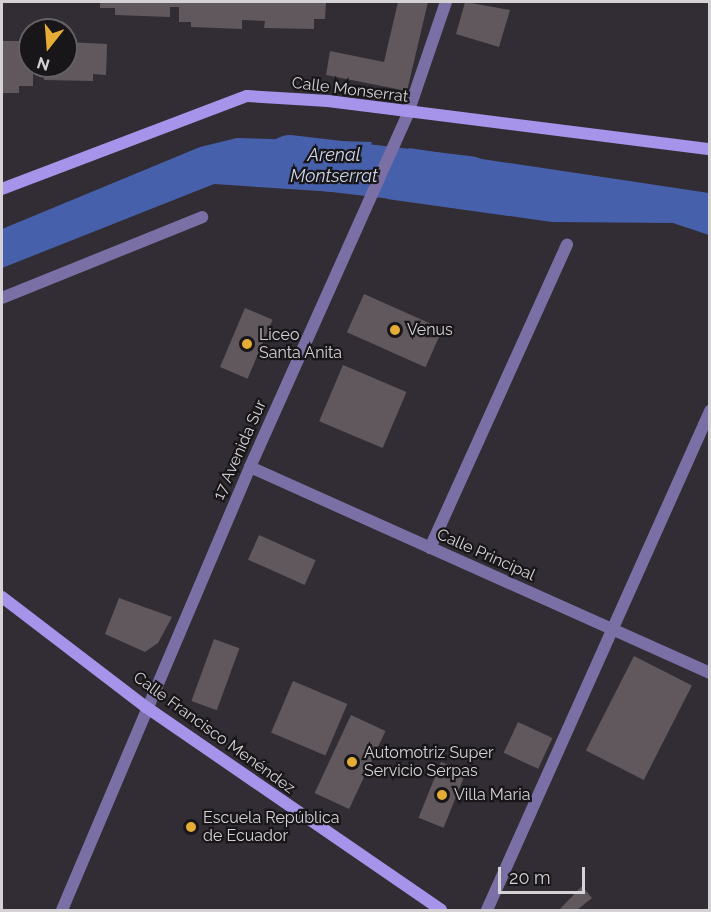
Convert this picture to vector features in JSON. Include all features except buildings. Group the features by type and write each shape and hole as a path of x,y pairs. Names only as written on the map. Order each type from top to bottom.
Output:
{"street":[{"name":"17 Avenida Sur","path":"62,910 146,707 250,467 391,145 408,113 446,2"},
{"name":"Calle Monserrat","path":"2,189 247,96 710,149"},
{"path":"2,298 202,216"},
{"path":"430,548 567,245"},
{"path":"487,910 710,411"},
{"name":"Calle Principal","path":"250,467 710,673"},
{"name":"Calle Francisco Menéndez","path":"2,597 146,707 441,910"}],"water":[{"name":"Arenal Montserrat","path":"237,138 372,142 350,193 214,184 2,268 2,229 200,147"},
{"name":"Arenal Montserrat","path":"409,148 709,193 709,235 673,223 552,222 387,199"}],"waterway":[{"name":"Arenal Montserrat","path":"290,161 469,182"}],"place":[{"name":"Venus","path":"395,330"},
{"name":"Liceo Santa Anita","path":"247,344"},
{"name":"Automotriz Super Servicio Serpas","path":"352,762"},
{"name":"Villa Maria","path":"442,795"},
{"name":"Escuela República de Ecuador","path":"191,827"}]}
